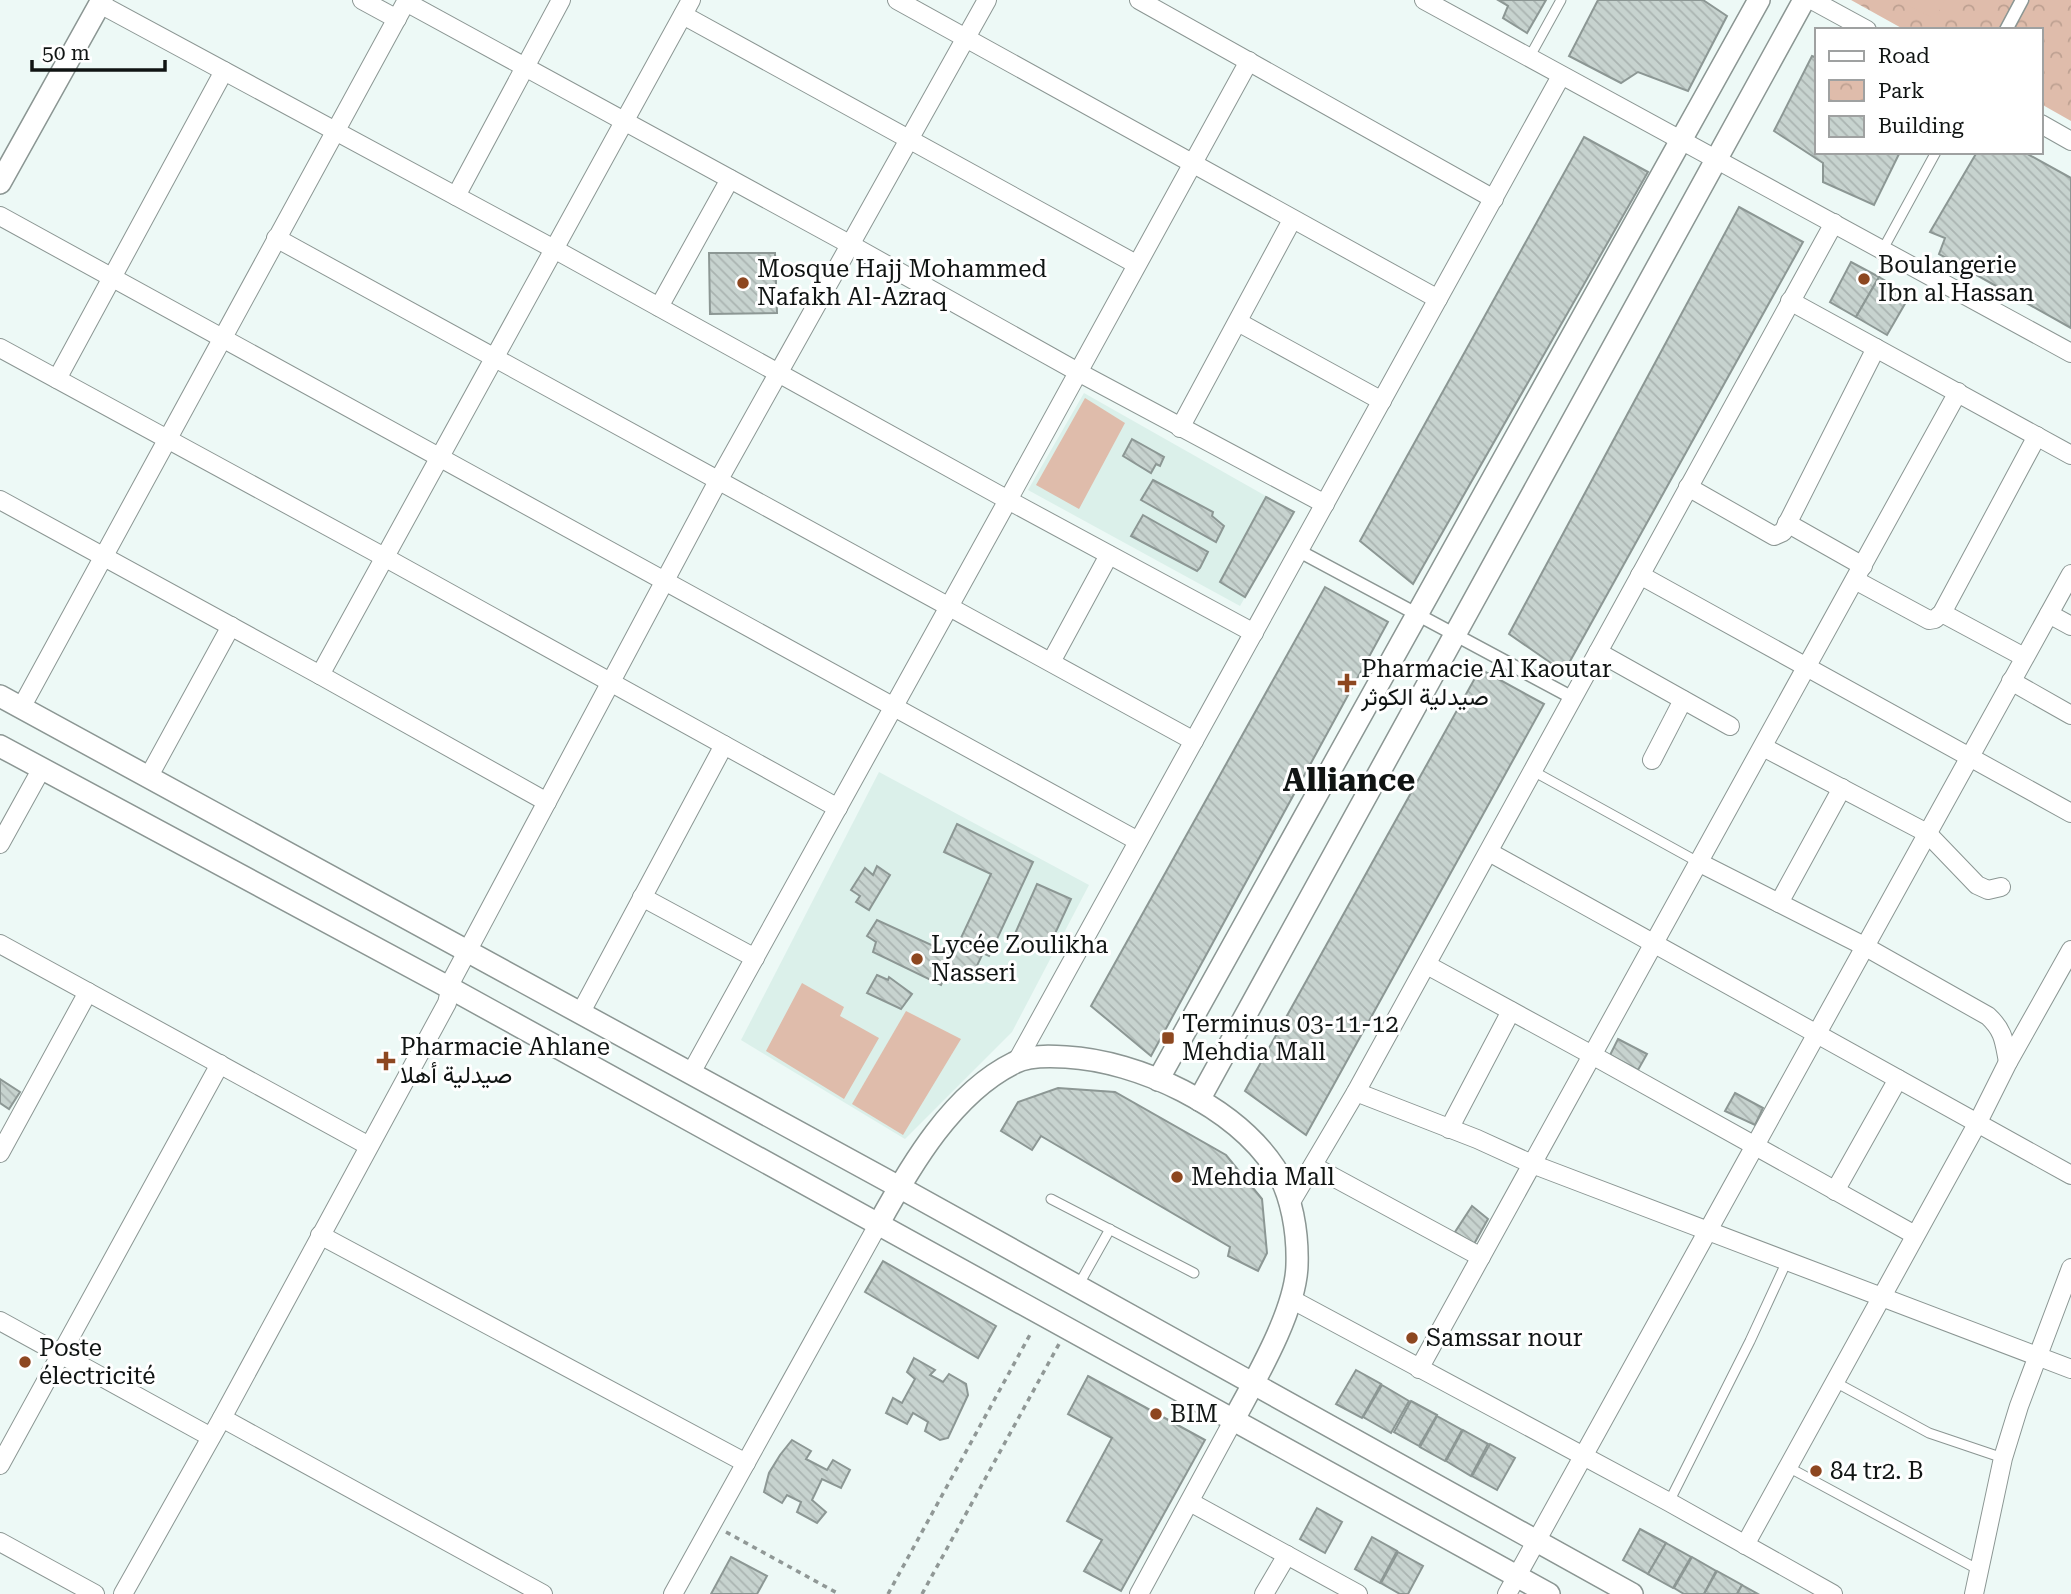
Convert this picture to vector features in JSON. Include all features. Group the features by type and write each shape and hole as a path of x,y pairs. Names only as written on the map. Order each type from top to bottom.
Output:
{"street":[{"path":"362,0 397,19"},
{"path":"456,196 561,0"},
{"path":"898,0 1438,299"},
{"path":"123,1594 222,1418 447,1003 453,978 718,481 987,0"},
{"path":"1139,0 1494,199"},
{"path":"1424,0 2071,353"},
{"path":"1158,1080 1759,0"},
{"path":"1199,1100 1804,0"},
{"path":"1812,0 1863,28"},
{"path":"2007,28 2022,0"},
{"path":"21,708 406,1 1180,428 1325,504"},
{"path":"0,183 101,2 1254,633"},
{"path":"320,675 687,7 909,139 1136,264"},
{"path":"691,1073 1249,61"},
{"path":"57,379 224,71"},
{"path":"1017,1061 1561,76"},
{"path":"2043,125 2071,141"},
{"path":"659,307 730,179"},
{"path":"0,216 1138,841"},
{"path":"1180,428 1292,220"},
{"path":"1291,1202 1427,965 1834,223"},
{"path":"276,238 1194,741"},
{"path":"1790,301 2071,455"},
{"path":"1238,322 1382,401"},
{"path":"0,348 838,808"},
{"path":"1688,487 1774,536 1783,532 1876,348"},
{"path":"1419,1369 1958,392"},
{"path":"1787,523 1928,620 1935,620 1942,613 2037,436"},
{"path":"0,500 547,802"},
{"path":"1299,551 1573,698"},
{"path":"1051,662 1110,555"},
{"path":"1512,1585 2071,574"},
{"path":"1640,575 2071,813"},
{"path":"1942,613 2024,657"},
{"path":"2049,614 2071,626"},
{"path":"149,776 231,626"},
{"path":"1598,652 1730,726"},
{"path":"2011,681 2071,715"},
{"path":"0,696 899,1187 1632,1594"},
{"path":"1653,760 1684,700"},
{"path":"580,1012 724,745"},
{"path":"0,746 450,988 1042,1314 1233,1421 1512,1585 1549,1594"},
{"path":"1763,747 1927,833 1977,885 1988,890 2001,887"},
{"path":"0,844 42,768"},
{"path":"1779,903 1842,789"},
{"path":"1489,852 2071,1175"},
{"path":"1698,862 1864,946 1988,1016 2003,1034 2008,1062"},
{"path":"642,897 755,958"},
{"path":"0,944 369,1146"},
{"path":"1745,1545 2071,950"},
{"path":"1427,965 1915,1235"},
{"path":"0,1153 88,992"},
{"path":"1449,1129 1511,1011"},
{"path":"673,1594 878,1223 899,1187 942,1125 996,1072 1017,1061 1048,1056 1089,1059 1130,1068 1199,1100 1224,1116 1267,1158 1276,1170 1291,1202 1297,1266 1291,1299 1272,1346 1139,1594"},
{"path":"0,1465 220,1064"},
{"path":"1835,1191 1898,1079"},
{"path":"1356,1092 1532,1164 2071,1369"},
{"path":"1313,1166 1481,1257"},
{"path":"320,1235 746,1463"},
{"path":"1974,1594 2003,1458 2019,1406 2071,1268"},
{"path":"1291,1299 1669,1502 1833,1594"},
{"path":"0,1321 211,1437"},
{"path":"222,1418 543,1594"},
{"path":"1190,1502 1358,1594"},
{"path":"0,1542 95,1594"},
{"path":"1264,1594 1287,1555"}],"lane":[{"path":"1529,58 1561,0"},
{"path":"1883,249 1935,154"},
{"path":"1533,771 1698,862"},
{"path":"1051,1199 1194,1273"},
{"path":"1077,1287 1110,1229"},
{"path":"1669,1502 1787,1261"},
{"path":"1835,1382 1929,1433 2003,1458"},
{"path":"1788,1467 1979,1570"}],"path":[{"path":"888,1594 1042,1314"},
{"path":"922,1594 1067,1328"},
{"path":"712,1524 839,1594"}],"shaded area":[{"path":"1084,393 1294,512 1240,606 1028,490"},
{"name":"Lycée Zoulikha Nasseri","path":"879,772 1089,885 1012,1032 905,1139 741,1040"}],"green space":[{"path":"1851,0 2071,0 2071,121 2043,105 2043,28 1901,28"},
{"path":"1898,0 1945,0 1935,19"},
{"path":"1085,398 1125,423 1079,509 1036,485"},
{"path":"802,983 844,1007 840,1016 879,1038 844,1099 766,1051"},
{"path":"906,1011 961,1039 903,1135 852,1104"}],"building":[{"path":"1498,0 1546,0 1527,33 1503,18 1508,6"},
{"path":"1598,0 1703,0 1727,16 1688,91 1638,72 1621,83 1569,56"},
{"path":"1812,56 1815,57 1815,154 1899,154 1874,205 1823,182 1823,163 1774,131"},
{"path":"1584,137 1648,172 1413,584 1360,541"},
{"path":"1976,154 2028,154 2071,178 2071,328 1939,254 1945,238 1930,232"},
{"path":"1739,207 1803,242 1564,672 1509,634"},
{"name":"Mosque Hajj Mohammed Nafakh Al-Azraq","path":"709,253 775,253 777,313 710,314"},
{"path":"1851,262 1879,277 1856,317 1830,302"},
{"path":"1879,277 1910,295 1887,335 1856,317"},
{"path":"1132,439 1164,457 1160,466 1156,464 1151,473 1123,456"},
{"path":"1153,480 1213,512 1212,516 1224,526 1216,542 1141,500"},
{"path":"1266,497 1294,512 1245,597 1220,582"},
{"path":"1143,515 1208,552 1200,568 1197,571 1131,536"},
{"path":"1325,587 1388,622 1151,1056 1091,1006"},
{"path":"1480,669 1544,704 1306,1135 1245,1091"},
{"path":"957,824 1033,862 989,956 983,953 971,978 949,968 941,985 873,952 876,942 867,936 877,920 953,955 991,874 944,852"},
{"path":"877,866 890,875 869,910 856,902 860,896 851,890 865,868 873,875"},
{"path":"1037,884 1071,899 1047,951 1014,936"},
{"path":"877,975 888,980 889,977 912,994 901,1009 867,993"},
{"path":"1618,1039 1647,1054 1638,1070 1610,1055"},
{"path":"0,1079 20,1092 9,1109 0,1103"},
{"name":"Mehdia Mall","path":"1058,1088 1115,1092 1226,1155 1262,1199 1267,1253 1258,1271 1228,1256 1230,1247 1041,1136 1032,1150 1001,1131 1018,1102"},
{"path":"1735,1093 1763,1108 1755,1125 1725,1111"},
{"path":"1472,1206 1488,1219 1474,1244 1455,1232"},
{"path":"883,1261 996,1326 978,1358 865,1292"},
{"path":"914,1358 935,1370 930,1375 943,1382 949,1374 966,1384 968,1395 948,1438 940,1440 925,1431 928,1422 913,1413 907,1424 886,1413 893,1398 902,1403 915,1379 907,1372"},
{"path":"1356,1370 1381,1384 1362,1418 1336,1404"},
{"path":"1088,1376 1205,1440 1121,1591 1084,1571 1102,1540 1067,1521 1112,1438 1068,1414"},
{"path":"1382,1385 1409,1401 1391,1433 1363,1417"},
{"path":"1411,1401 1437,1415 1419,1446 1394,1432"},
{"path":"1437,1416 1462,1430 1445,1461 1420,1447"},
{"path":"1463,1430 1488,1444 1471,1476 1446,1461"},
{"path":"792,1440 811,1451 806,1459 827,1470 833,1460 850,1470 841,1488 822,1479 812,1500 826,1512 817,1523 797,1512 801,1502 787,1495 782,1503 764,1492 769,1473"},
{"path":"1490,1444 1515,1458 1497,1490 1472,1476"},
{"path":"1317,1508 1342,1522 1325,1553 1300,1539"},
{"path":"1640,1529 1666,1543 1648,1574 1623,1560"},
{"path":"1372,1537 1397,1551 1380,1583 1355,1569"},
{"path":"1666,1543 1691,1557 1673,1588 1648,1574"},
{"path":"1398,1552 1423,1566 1408,1594 1400,1594 1381,1583"},
{"path":"731,1557 767,1576 757,1594 711,1594"},
{"path":"1692,1557 1716,1571 1704,1594 1684,1594 1674,1588"},
{"path":"1717,1571 1742,1585 1737,1594 1704,1594"},
{"path":"1742,1585 1758,1594 1737,1594"}],"place":[{"name":"Boulangerie Ibn al Hassan","path":"1864,279"},
{"name":"Mosque Hajj Mohammed Nafakh Al-Azraq","path":"743,283"},
{"name":"Pharmacie Al Kaoutar صيدلية الكوثر","path":"1347,683"},
{"name":"Lycée Zoulikha Nasseri","path":"917,959"},
{"name":"Terminus 03-11-12 Mehdia Mall","path":"1168,1038"},
{"name":"Pharmacie Ahlane صيدلية أهلا","path":"386,1061"},
{"name":"Mehdia Mall","path":"1177,1177"},
{"name":"Samssar nour","path":"1412,1338"},
{"name":"Poste électricité","path":"25,1362"},
{"name":"BIM","path":"1156,1414"},
{"name":"84 tr2. B","path":"1816,1471"}],"district":[{"name":"Alliance","path":"1349,780"}]}
